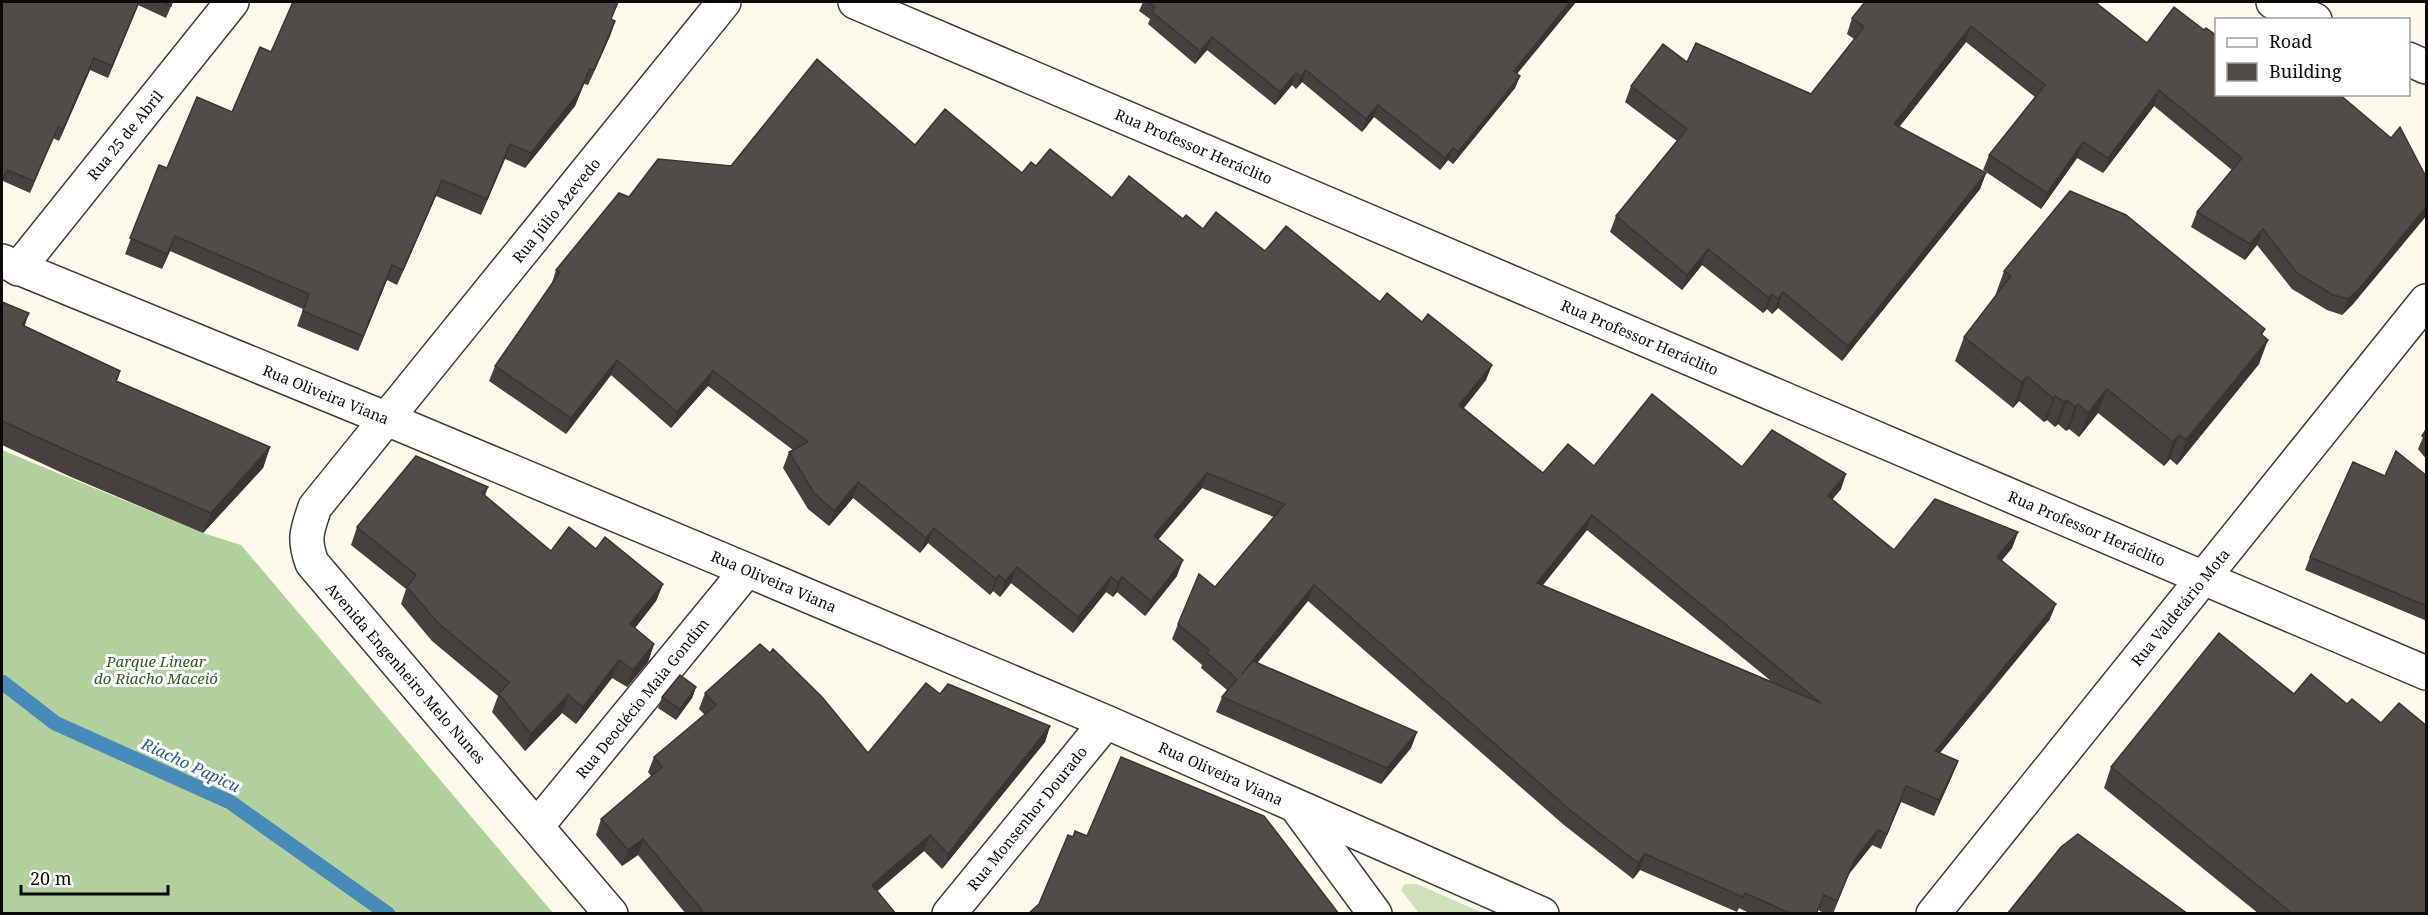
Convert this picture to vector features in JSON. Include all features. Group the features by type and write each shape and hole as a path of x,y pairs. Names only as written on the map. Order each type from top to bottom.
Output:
{"street":[{"name":"Rua 25 de Abril","path":"10,265 232,2"},
{"name":"Rua Júlio Azevedo","path":"387,419 724,2"},
{"name":"Rua Professor Heráclito","path":"855,2 2427,673"},
{"path":"2273,2 2310,18"},
{"path":"2410,59 2427,67"},
{"name":"Rua Oliveira Viana","path":"10,265 387,419 1106,722 1542,914"},
{"name":"Rua Valdetário Mota","path":"1933,914 2427,301"},
{"name":"Avenida Engenheiro Melo Nunes","path":"387,419 315,507 306,545 312,563 610,914"},
{"name":"Rua Deoclécio Maia Gondim","path":"537,826 747,570"},
{"name":"Rua Monsenhor Dourado","path":"949,914 1106,722"},
{"path":"1296,807 1375,914"}],"green space":[{"name":"Parque Linear do Riacho Maceió","path":"2,450 203,533 241,545 553,913 2,913"},
{"path":"1405,884 1417,884 1483,913 1419,913 1401,890"}],"building":[{"path":"2,2 139,2 112,66 94,58 63,129 58,127 34,181 7,170 2,180"},
{"path":"293,2 618,2 611,19 615,21 594,70 590,69 580,91 531,153 510,144 487,199 442,180 403,270 392,265 363,336 303,311 309,294 175,236 167,254 130,238 159,165 167,168 197,97 232,112 260,47 271,52"},
{"path":"1148,2 1570,2 1514,71 1520,76 1458,152 1453,148 1445,158 1378,105 1366,119 1306,70 1301,77 1296,73 1280,92 1212,37 1200,51 1152,12 1155,7"},
{"path":"1865,2 2095,2 2147,43 2174,7 2204,30 2206,28 2215,35 2215,96 2341,96 2391,138 2400,127 2427,175 2427,206 2359,289 2348,299 2333,295 2297,273 2263,229 2250,244 2197,212 2242,158 2159,90 2108,158 2083,142 2047,193 1989,155 2045,85 1971,26 1894,124 1986,173 1848,346 1783,292 1778,299 1772,294 1769,298 1708,249 1687,275 1616,216 1687,129 1631,86 1663,44 1687,62 1696,43 1811,94 1864,27 1852,18"},
{"path":"817,59 915,145 945,109 1022,173 1031,162 1036,166 1050,149 1112,198 1129,176 1183,219 1186,215 1203,229 1216,212 1265,251 1286,226 1380,302 1387,293 1422,322 1428,314 1492,365 1459,405 1543,473 1568,444 1594,466 1652,394 1742,467 1772,430 1846,474 1828,496 1894,550 1935,499 2018,532 1997,557 2056,604 1935,751 1958,761 1939,800 1906,786 1887,834 1878,830 1855,859 1837,901 1824,895 1816,914 1792,914 1745,893 1743,897 1645,854 1638,863 1570,810 1314,585 1241,675 1253,661 1417,732 1387,768 1222,697 1237,679 1207,653 1209,650 1178,624 1199,574 1215,587 1285,504 1207,473 1154,536 1183,560 1151,601 1122,577 1118,582 1111,577 1078,617 1017,567 1005,581 999,575 996,579 934,528 926,538 858,482 834,511 814,493 789,452 808,442 713,371 677,412 617,360 571,418 495,366 560,272 556,270 619,193 629,197 658,159 731,166","holes":["1592,515 1821,703 1537,583"]},
{"path":"2070,191 2126,215 2265,329 2261,334 2268,340 2186,440 2179,435 2173,442 2107,389 2088,413 2078,404 2075,407 2067,400 2064,402 2055,396 2053,398 2027,376 2022,383 1964,337 2011,276 2004,271"},
{"path":"2,302 29,313 22,325 120,371 116,381 270,447 211,513 2,421"},
{"path":"2427,428 2427,441 2422,436"},
{"path":"2396,451 2427,476 2427,606 2310,557 2353,462 2385,476"},
{"path":"416,456 488,487 482,493 551,551 569,527 596,549 605,537 663,584 630,624 654,644 633,670 619,660 583,707 568,695 531,734 499,694 509,682 438,623 407,587 416,575 357,527"},
{"path":"2219,633 2294,694 2311,674 2347,704 2352,699 2381,723 2399,703 2427,726 2427,914 2293,914 2111,767"},
{"path":"760,644 770,653 773,649 822,697 868,753 926,683 940,694 948,684 1050,726 948,854 930,835 872,885 896,914 700,914 702,910 643,839 628,850 601,819 662,767 654,757 716,705 705,693"},
{"path":"680,675 696,687 680,709 662,697"},
{"path":"1121,757 1264,816 1339,914 1028,914 1039,904 1068,835 1073,837 1075,831 1087,836"},
{"path":"2078,834 2188,914 2007,914 2061,847"}],"waterway":[{"name":"Riacho Papicu","path":"2,682 55,723 230,802 388,914"}]}
